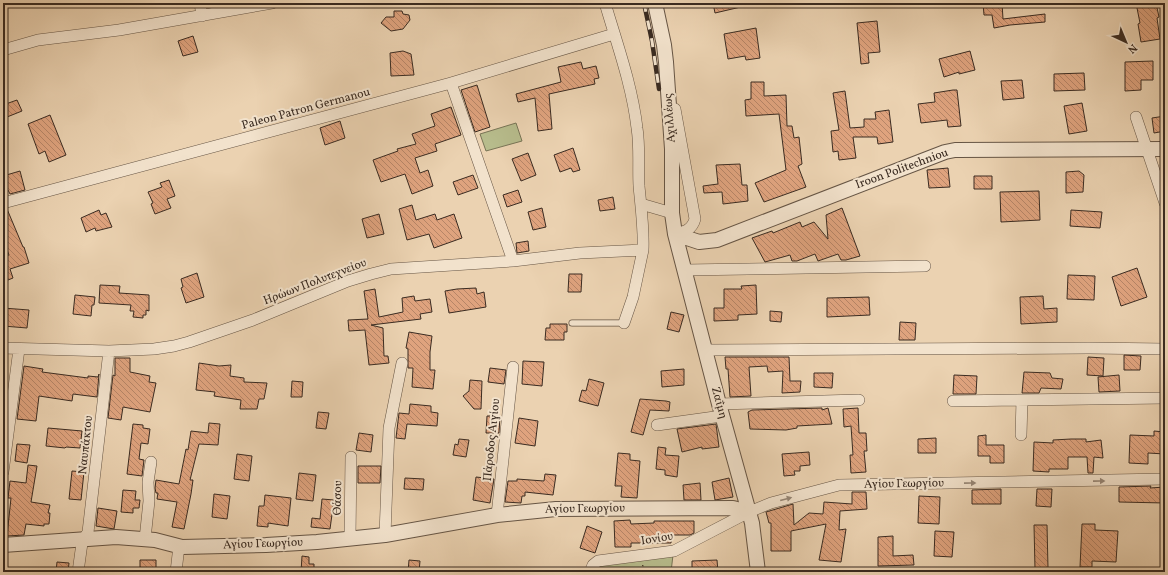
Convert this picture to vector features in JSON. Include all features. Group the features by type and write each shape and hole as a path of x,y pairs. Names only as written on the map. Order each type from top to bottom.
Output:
{"street":[{"path":"200,3 202,16"},
{"path":"3,50 38,40 119,30 272,3"},
{"path":"605,3 630,86 638,136 643,250 624,323"},
{"name":"Αχιλλέως","path":"655,3 664,44 668,91 672,149 672,213 674,234"},
{"name":"Paleon Patron Germanou","path":"3,203 451,84 614,34"},
{"path":"451,84 513,261"},
{"path":"668,91 672,94 674,100 694,216 692,227 686,231 674,234"},
{"path":"1136,117 1165,203"},
{"name":"Iroon Politechniou","path":"674,234 699,242 717,240 945,152 955,150 1165,149"},
{"path":"641,204 672,213"},
{"name":"Ζαΐμη","path":"674,234 685,270 749,512 754,536 758,572"},
{"name":"Ηρώων Πολυτεχνείου","path":"3,348 109,351 154,349 189,342 253,320 348,281 371,274 408,267 513,261 580,253 643,250"},
{"path":"685,270 925,266"},
{"path":"3,472 19,349"},
{"path":"705,350 1165,349"},
{"name":"Ναυπάκτου","path":"78,572 80,549 88,532 109,351"},
{"path":"385,535 389,428 402,362"},
{"name":"Πάροδος Αιγίου","path":"497,515 513,368"},
{"path":"952,401 1165,398"},
{"path":"657,425 721,410 858,400"},
{"path":"1021,435 1022,400"},
{"name":"Θάσου","path":"350,538 351,458"},
{"path":"145,539 149,501 148,482 152,462"},
{"name":"Αγίου Γεωργίου","path":"3,545 116,537 162,541 179,546 272,544 385,535 497,515 556,509 733,508 749,512 771,503 839,485 1165,480"},
{"name":"Ιονίου","path":"590,572 593,565 598,561 678,550 749,512"},
{"path":"176,572 179,546"}],"lane":[{"path":"572,323 624,323"}],"green space":[{"path":"516,123 522,141 486,151 480,134"},
{"path":"673,555 671,572 594,572 599,566"}],"building":[{"path":"713,3 744,3 745,6 715,13"},
{"path":"983,3 1002,3 1003,19 1045,14 1045,22 994,28 992,15 984,15"},
{"path":"1136,3 1156,3 1159,17 1157,18 1160,39 1141,42 1138,24 1140,23"},
{"path":"394,11 402,11 403,14 409,15 410,20 403,29 391,31 381,23 386,17 394,17"},
{"path":"877,21 880,52 868,53 869,63 861,64 857,23"},
{"path":"756,28 760,58 746,60 745,56 728,59 724,34"},
{"path":"193,36 198,52 183,56 178,41"},
{"path":"403,51 411,54 414,75 391,76 390,53"},
{"path":"970,51 975,70 959,74 959,72 944,77 939,59"},
{"path":"1153,61 1153,80 1141,80 1141,90 1125,91 1125,62"},
{"path":"581,62 583,69 596,66 599,78 594,79 595,84 549,94 552,129 538,131 535,98 518,102 516,94 561,82 558,67"},
{"path":"1084,73 1085,90 1054,91 1054,74"},
{"path":"1022,80 1024,98 1003,100 1001,81"},
{"path":"751,82 764,82 764,96 786,95 787,126 792,126 794,138 799,137 802,164 798,166 806,187 764,202 755,183 786,170 779,114 746,116 745,100 751,99"},
{"path":"477,85 490,127 475,132 461,90"},
{"path":"957,90 961,126 948,127 947,120 921,123 918,104 935,102 934,93"},
{"path":"845,91 850,128 864,127 864,119 876,119 875,112 889,110 893,142 878,144 877,137 853,137 856,158 839,160 838,151 833,152 831,131 839,130 833,93"},
{"path":"17,100 22,111 7,117 3,105"},
{"path":"1082,103 1087,131 1069,134 1064,106"},
{"path":"451,107 461,135 435,144 437,151 415,158 420,173 428,170 433,186 412,194 405,174 381,182 373,160 398,151 397,149 416,144 412,134 435,126 431,114"},
{"path":"50,115 66,155 49,162 45,151 39,154 28,124"},
{"path":"1165,116 1165,131 1154,133 1152,118"},
{"path":"340,121 345,138 325,145 320,128"},
{"path":"573,148 580,170 573,172 571,168 560,172 554,155"},
{"path":"528,153 536,175 521,181 512,159"},
{"path":"740,164 742,185 747,185 748,201 723,204 722,192 704,193 703,186 718,184 716,165"},
{"path":"948,168 950,187 929,188 927,170"},
{"path":"20,171 25,190 10,194 8,190 3,191 3,176"},
{"path":"1079,171 1084,175 1083,192 1066,193 1066,172"},
{"path":"473,175 478,188 458,195 453,182"},
{"path":"974,176 992,176 992,189 974,189"},
{"path":"169,180 175,196 167,199 171,208 155,214 151,204 153,203 148,192 162,187 160,183"},
{"path":"518,190 522,202 507,207 503,195"},
{"path":"1039,191 1040,220 1001,222 1000,192"},
{"path":"613,197 615,209 600,211 598,200"},
{"path":"412,205 416,220 435,214 437,220 454,214 462,238 434,248 429,234 407,240 399,209"},
{"path":"542,208 546,227 533,230 528,212"},
{"path":"842,208 860,256 841,260 838,254 818,261 815,254 797,261 792,261 790,255 765,262 752,238 772,231 773,233 800,222 802,227 814,222 828,239 826,215"},
{"path":"7,209 24,247 29,263 10,269 13,278 3,282 3,253 5,256 9,255 3,239 3,210"},
{"path":"99,210 101,215 106,213 112,227 96,231 95,228 86,232 81,218"},
{"path":"1071,210 1102,212 1100,228 1070,226"},
{"path":"379,214 384,234 367,238 362,219"},
{"path":"528,241 529,251 517,253 516,243"},
{"path":"1137,268 1147,297 1121,306 1112,277"},
{"path":"197,273 204,297 186,303 181,288 183,287 181,279"},
{"path":"569,274 582,274 581,292 568,292"},
{"path":"1068,275 1095,276 1094,300 1067,299"},
{"path":"100,285 120,286 119,293 149,295 149,311 146,310 146,315 143,315 143,318 133,317 134,311 130,311 131,305 99,303"},
{"path":"756,285 757,314 738,315 738,320 714,321 714,308 724,308 724,289 742,289 741,286"},
{"path":"476,288 477,294 484,292 486,307 449,313 445,291"},
{"path":"375,289 379,317 403,312 402,298 414,296 415,301 430,299 432,312 420,314 421,319 371,325 383,328 384,356 388,356 389,363 369,365 365,330 349,331 348,320 368,319 364,291"},
{"path":"75,295 95,297 94,305 92,305 91,316 73,314"},
{"path":"1043,296 1044,309 1057,308 1057,322 1021,324 1020,297"},
{"path":"869,297 870,315 827,317 827,298"},
{"path":"3,308 29,310 27,328 3,326"},
{"path":"770,311 782,312 781,322 770,321"},
{"path":"671,312 684,315 679,332 667,329"},
{"path":"900,322 916,323 915,340 899,340"},
{"path":"550,324 567,324 567,332 564,332 564,340 545,340 546,328 550,328"},
{"path":"409,332 432,336 430,370 435,370 433,389 412,387 413,368 408,368 408,349 406,348"},
{"path":"1124,355 1141,356 1140,370 1124,370"},
{"path":"725,357 789,357 790,381 801,381 800,392 782,393 783,371 768,372 767,366 749,367 751,396 730,397 728,369 726,369"},
{"path":"1088,357 1104,358 1103,376 1087,375"},
{"path":"115,358 130,358 130,372 150,376 149,382 156,383 150,412 123,407 121,420 108,418 113,375 115,376"},
{"path":"523,361 544,362 542,386 522,384"},
{"path":"199,363 219,366 231,365 230,376 244,378 244,382 267,383 264,399 259,399 257,409 240,409 241,400 214,396 215,392 196,390"},
{"path":"24,366 43,369 42,372 88,378 88,376 98,377 99,374 97,397 73,394 72,401 39,396 36,421 17,419"},
{"path":"490,368 506,370 504,384 488,382"},
{"path":"684,369 684,385 662,387 661,371"},
{"path":"1024,372 1050,373 1052,378 1063,379 1061,389 1041,388 1039,393 1022,393"},
{"path":"814,373 833,373 832,388 814,387"},
{"path":"954,375 977,376 976,394 953,394"},
{"path":"1119,375 1120,391 1099,392 1098,377"},
{"path":"589,379 604,383 598,406 579,401 582,390 586,391"},
{"path":"470,380 482,381 481,409 474,409 463,396 469,391"},
{"path":"292,381 303,382 302,397 291,397"},
{"path":"640,399 670,402 669,411 650,410 643,435 631,432"},
{"path":"410,404 431,406 431,412 438,413 437,426 407,424 405,439 396,438 399,413 409,414"},
{"path":"822,408 822,410 828,408 832,424 797,426 797,428 786,430 750,429 748,412 752,410"},
{"path":"858,408 859,433 866,433 867,451 864,451 866,472 851,473 850,455 853,455 851,426 844,427 843,409"},
{"path":"318,412 329,413 326,429 316,428"},
{"path":"487,416 500,416 499,433 486,433"},
{"path":"519,418 538,421 535,446 515,443"},
{"path":"209,423 220,424 218,445 199,444 190,480 193,480 184,529 172,527 177,502 157,499 158,493 156,493 155,488 156,480 179,484 186,449 188,450 191,431 208,433"},
{"path":"133,424 143,425 143,428 150,429 148,444 141,443 139,459 144,460 142,476 127,474"},
{"path":"716,424 719,447 702,449 702,447 682,452 677,429"},
{"path":"48,428 82,431 80,448 46,446"},
{"path":"1154,431 1165,432 1165,454 1148,453 1148,464 1129,463 1130,435 1154,436"},
{"path":"359,433 373,435 371,452 356,450"},
{"path":"986,435 986,445 1004,445 1004,463 990,463 990,456 978,456 978,436"},
{"path":"936,438 936,453 918,453 918,439"},
{"path":"459,439 469,440 466,457 453,455 455,444 458,445"},
{"path":"1086,439 1086,442 1101,440 1103,458 1094,457 1093,473 1088,473 1087,457 1068,457 1068,469 1049,469 1049,472 1033,471 1034,442 1053,443 1053,440"},
{"path":"17,444 30,445 27,463 15,461"},
{"path":"658,447 666,448 665,455 679,456 677,477 665,475 665,470 656,469"},
{"path":"809,452 810,465 800,466 800,471 794,471 795,475 784,476 782,454"},
{"path":"618,453 630,454 630,460 640,461 637,498 621,497 622,486 615,486"},
{"path":"237,454 252,456 249,481 234,479"},
{"path":"28,465 37,466 31,502 50,505 48,513 50,513 49,524 44,524 44,526 26,524 24,535 7,536 11,498 8,498 10,481 26,483"},
{"path":"358,466 381,466 380,483 358,483"},
{"path":"72,471 84,472 81,500 69,499"},
{"path":"299,473 316,475 313,501 296,499"},
{"path":"545,474 556,475 553,495 525,492 525,496 522,496 521,503 505,502 508,481 517,481 517,479 544,481"},
{"path":"476,477 494,479 490,503 473,500"},
{"path":"405,478 424,479 423,490 404,489"},
{"path":"729,478 733,497 715,500 712,482"},
{"path":"700,483 701,500 684,500 683,485"},
{"path":"1151,486 1150,488 1165,487 1165,503 1119,502 1119,487"},
{"path":"1001,489 1001,504 972,504 972,490"},
{"path":"1037,489 1052,489 1051,507 1036,506"},
{"path":"123,490 136,491 135,500 140,500 139,508 133,508 133,513 121,512"},
{"path":"852,492 866,492 867,509 840,511 839,530 846,529 841,562 819,560 826,524 791,531 791,551 771,551 771,523 769,523 766,512 793,504 794,525 809,513 823,514 824,502 852,504"},
{"path":"214,494 230,496 227,519 212,517"},
{"path":"265,495 291,498 288,526 268,523 268,527 257,526 259,506 264,506"},
{"path":"919,496 940,497 939,524 918,523"},
{"path":"322,499 334,500 330,529 311,527 312,518 320,519"},
{"path":"98,508 117,511 114,529 96,526"},
{"path":"630,520 631,524 654,523 654,521 694,521 694,533 690,535 671,535 671,543 631,543 631,547 615,547 614,521"},
{"path":"1082,524 1095,524 1095,530 1118,531 1116,562 1092,561 1092,567 1080,567"},
{"path":"1034,525 1047,525 1048,568 1035,569"},
{"path":"587,526 602,532 595,553 580,548"},
{"path":"935,531 954,532 952,557 934,556"},
{"path":"893,536 893,556 913,555 914,565 878,566 878,537"},
{"path":"302,556 309,557 309,564 314,564 314,572 301,572"},
{"path":"140,560 156,560 156,572 140,572"},
{"path":"409,560 420,561 419,572 408,572"},
{"path":"717,560 718,572 692,572 692,561"},
{"path":"57,562 69,563 68,572 56,572"}],"railway":[{"path":"644,3 652,41 659,89"}]}
